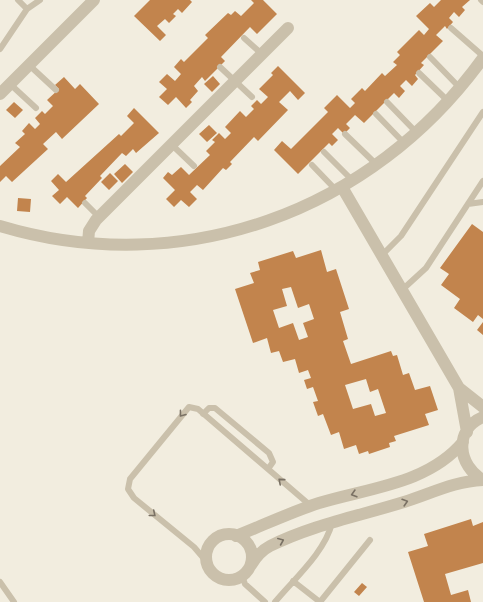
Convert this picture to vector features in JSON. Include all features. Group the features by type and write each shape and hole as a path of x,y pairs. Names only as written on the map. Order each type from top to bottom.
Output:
{"street":[{"path":"0,94 94,0"},
{"path":"88,243 89,231 99,217 288,28"},
{"path":"0,226 45,237 88,243 134,245 165,244 213,236 266,222 298,209 339,189 377,165 405,144 460,88 483,57"},
{"path":"339,189 382,255 459,388 483,407"},
{"path":"459,388 465,437 462,451 469,468 483,480"},
{"path":"236,536 311,506 420,474 444,461 465,437 472,425 483,417"},
{"path":"251,565 251,551 248,544 236,536 229,534 214,540 209,546 206,561 213,573 225,580 234,580 242,576 251,565 258,555 271,545 332,523 405,502 459,483 483,480"}],"lane":[{"path":"18,0 27,9"},
{"path":"0,49 27,9 40,0"},
{"path":"452,28 483,57"},
{"path":"244,38 262,54"},
{"path":"430,57 460,88"},
{"path":"29,65 56,90"},
{"path":"220,67 252,97"},
{"path":"419,73 448,101"},
{"path":"10,84 36,108"},
{"path":"387,102 417,133"},
{"path":"382,255 402,236 483,112"},
{"path":"376,114 405,144"},
{"path":"345,134 377,165"},
{"path":"171,144 194,166"},
{"path":"324,152 353,181"},
{"path":"312,165 339,189"},
{"path":"402,290 415,280 426,268 483,181"},
{"path":"468,204 483,202"},
{"path":"84,203 99,217"},
{"path":"206,561 194,547 134,498 128,489 130,479 186,408 195,407 311,506"},
{"path":"203,414 209,408 215,408 269,453 273,462 268,469"},
{"path":"275,602 322,547 328,536 332,523"},
{"path":"293,580 320,602 370,540"},
{"path":"242,576 245,584 265,602"},
{"path":"0,582 14,602"}],"building":[{"path":"150,0 190,0 192,2 182,13 178,9 173,14 176,16 169,23 165,19 157,26 166,35 160,41 134,16"},
{"path":"251,0 263,0 277,14 257,34 250,27 221,57 225,61 205,81 202,77 194,86 198,91 190,100 192,102 186,108 176,97 168,105 159,97 167,89 159,82 167,74 175,81 181,74 174,67 181,59 184,62 208,38 205,35 228,13 231,15 235,11 241,16 254,3"},
{"path":"441,0 470,0 462,7 465,10 459,17 454,12 449,18 453,22 447,29 445,26 436,35 443,41 421,63 424,65 415,75 418,79 412,86 406,80 400,86 405,91 399,98 394,93 364,123 355,115 346,124 350,128 344,134 338,128 332,134 338,140 332,146 329,143 298,174 274,150 282,141 291,149 328,112 324,108 337,95 350,108 355,103 351,99 362,88 365,91 382,73 385,76 397,65 393,62 400,55 397,52 419,30 424,35 429,29 416,16 430,3 434,7"},
{"path":"278,66 305,93 298,100 290,91 279,102 288,110 258,141 254,137 230,162 232,164 226,170 223,168 203,190 197,185 190,192 197,199 189,207 181,200 174,207 166,199 175,190 163,178 168,172 172,175 181,167 189,175 210,155 206,151 215,142 212,140 219,133 225,139 231,133 225,127 240,111 246,117 254,109 251,106 257,100 261,104 268,97 259,89 273,75 271,73"},
{"path":"213,76 220,84 212,92 204,84"},
{"path":"64,77 75,89 80,84 99,104 62,139 56,132 43,144 48,149 12,182 6,176 0,182 0,166 20,147 15,143 25,134 22,131 29,123 35,129 40,124 35,118 42,111 45,114 53,106 47,100 59,89 55,85"},
{"path":"14,102 23,110 15,118 6,110"},
{"path":"134,108 159,133 136,153 133,149 126,156 122,153 100,176 102,178 85,196 87,198 78,208 67,197 60,204 52,196 59,190 51,181 58,174 66,182 119,134 121,136 134,123 127,116"},
{"path":"209,125 217,133 207,142 199,134"},
{"path":"125,164 133,172 122,183 114,174"},
{"path":"110,173 118,181 109,190 101,182"},
{"path":"18,198 31,199 30,212 17,211"},
{"path":"472,224 483,232 483,319 478,315 473,322 454,308 460,299 441,285 449,274 440,268"},
{"path":"321,250 327,272 336,269 349,309 340,312 348,339 343,341 351,364 391,351 393,356 397,355 403,375 409,373 415,390 430,386 438,410 425,414 429,425 394,436 396,441 389,443 390,447 369,454 368,451 359,454 356,445 344,449 339,432 331,435 323,414 318,416 313,402 318,401 313,387 307,389 304,380 311,378 308,370 299,373 295,359 283,362 279,351 271,353 267,338 253,343 235,289 254,283 250,273 260,270 258,262 293,251 296,258","holes":["291,287 298,308 309,304 314,319 303,323 308,337 299,340 293,323 279,328 273,310 287,306 282,289","366,379 370,392 378,389 386,413 375,416 371,404 353,409 345,385"]},
{"path":"483,322 483,335 477,330"},
{"path":"471,519 473,526 483,522 483,563 445,574 451,595 468,590 471,602 424,602 408,552 428,546 424,534"},
{"path":"362,583 367,587 359,596 354,592"}]}
